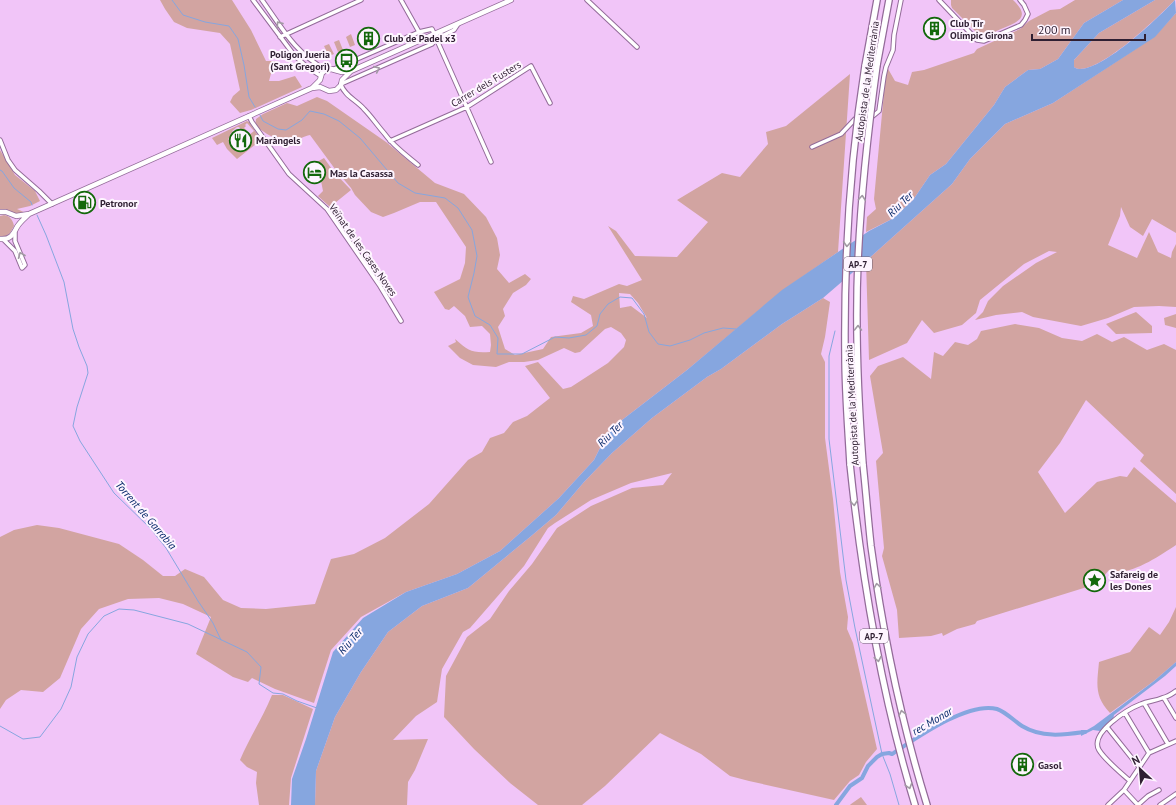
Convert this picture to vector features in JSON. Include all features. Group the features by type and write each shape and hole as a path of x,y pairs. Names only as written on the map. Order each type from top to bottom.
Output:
{"highway":[{"name":"Autopista de la Mediterrània","path":"877,0 865,66 854,146 846,263 845,361 850,464 871,623 892,725 915,805"},
{"name":"Autopista de la Mediterrània","path":"889,0 877,65 865,162 858,262 858,375 863,464 871,546 884,628 907,733 927,805"}],"main road":[{"path":"312,88 326,70 336,70 342,72 352,71 435,36 511,0"},
{"path":"336,70 341,75 341,83"},
{"path":"1,211 20,216 29,214 312,88 324,88 332,91 336,90 352,71"},
{"path":"320,78 321,84 324,88"},
{"path":"1,239 10,238 29,214"},
{"path":"12,215 16,221 16,231"}],"street":[{"path":"253,0 290,52 320,78"},
{"path":"262,0 296,47 306,57 326,70"},
{"path":"280,37 362,0"},
{"path":"401,0 419,32"},
{"path":"587,0 637,47"},
{"path":"812,147 841,134 855,119 859,117 873,116 879,111 884,76 893,50 894,35 901,0"},
{"path":"941,1 977,40 984,41 1021,25 1026,20 1028,14 1020,0"},
{"path":"336,70 419,32 432,29 491,162"},
{"path":"346,95 341,83 432,44 435,36"},
{"name":"Carrer dels Fusters","path":"390,141 467,107 531,66 550,103"},
{"path":"332,91 346,95 363,107 390,141 418,165"},
{"name":"Veïnat de les Cases Noves","path":"251,115 252,122 289,174 327,209 380,286 401,321"},
{"path":"0,140 8,160 15,170 52,204"},
{"path":"1,239 15,251 22,268 25,265 15,241 16,231"},
{"path":"1130,781 1098,749 1097,742 1101,733 1125,713 1144,703 1164,698 1176,691"},
{"path":"1164,698 1176,718"},
{"path":"1144,703 1168,744"},
{"path":"1125,713 1149,753"},
{"path":"1107,727 1139,767"},
{"path":"1108,805 1124,790 1149,753 1176,741"},
{"path":"1124,790 1137,804 1146,805"},
{"path":"1137,804 1159,790"},
{"path":"1160,805 1176,794"}],"shaded area":[{"path":"160,0 232,0 251,30 266,61 275,61 278,66 272,70 269,81 279,81 295,76 302,87 251,110 240,113 230,102 233,96 240,90 230,44 220,33 187,28 174,22"},
{"path":"951,0 1013,0 1019,6 1022,15 1020,19 1012,24 990,34 979,35 952,8"},
{"path":"1075,0 1123,0 1084,23 1058,59 1040,69 1028,70 1005,87 994,105 946,164 930,175 913,200 892,219 866,232 867,217 876,209 874,199 887,67 895,81 908,85 912,72 924,70 974,53 977,49 1020,29 1029,21 1050,10 1060,9"},
{"path":"1155,0 1175,0 1144,30 1116,52 1090,67 1079,69 1074,67 1074,60 1099,33"},
{"path":"1176,13 1176,233 1152,219 1143,236 1130,227 1121,207 1120,216 1108,245 1137,258 1149,232 1158,252 1171,258 1176,244 1176,307 1134,307 1108,318 1081,326 1033,317 1022,312 996,315 975,320 983,312 988,301 1003,286 1036,263 1057,252 1049,251 1024,264 980,300 976,313 962,325 934,333 922,320 907,343 869,360 866,261 952,184 970,159 1005,124 1053,103 1154,37"},
{"path":"351,34 355,45 350,47 346,37"},
{"path":"339,40 343,50 338,52 334,42"},
{"path":"329,44 334,54 329,56 324,46"},
{"path":"850,74 838,252 782,291 687,370 622,420 607,434 594,460 559,498 500,551 457,574 406,592 361,617 331,650 314,703 275,689 252,678 248,682 233,677 196,654 211,617 183,604 159,598 128,599 99,609 81,629 60,678 43,692 21,690 6,700 0,709 0,537 14,530 37,525 59,528 119,544 163,576 175,576 185,569 204,577 223,600 241,608 266,609 315,604 331,559 354,554 385,538 429,504 468,460 482,452 490,438 504,433 513,422 527,416 550,398 525,366 538,362 563,389 571,387 608,363 624,347 626,340 621,333 611,327 605,329 580,352 575,353 564,348 538,360 509,362 496,367 473,365 460,358 448,346 456,342 455,339 471,350 478,352 490,352 490,334 482,326 470,327 465,316 454,306 449,310 445,309 434,292 460,279 465,263 466,247 436,202 420,202 383,217 371,212 355,195 310,135 292,141 277,139 255,126 256,119 263,114 287,103 297,106 317,97 327,101 386,142 435,183 464,194 486,217 497,238 500,255 497,269 509,283 525,274 531,279 526,285 513,293 503,309 505,316 498,327 505,349 515,355 543,349 551,337 581,333 593,326 591,315 571,302 573,296 584,299 619,284 627,286 642,280 608,226 616,231 635,256 677,257 708,222 677,200 722,173 740,177 768,144 766,132 786,126","holes":["619,293 630,294 638,303 647,318 631,306 620,308"]},
{"path":"247,121 261,140 237,159 227,149 223,142 217,145 212,138","holes":["247,123 254,131 247,139 242,134 232,143 228,139 232,136 230,134 233,132 232,131 237,127 239,127 243,132 246,130 244,128"]},
{"path":"0,150 15,175 35,191 40,201 30,206 17,209 26,213 15,214 9,210 0,209"},
{"path":"324,158 334,172 351,190 330,207 318,196 323,191 321,181 325,177 317,162"},
{"path":"4,215 11,219 14,226 10,233 6,236 0,236 0,216"},
{"path":"823,298 830,302 821,354 825,362 825,438 840,572 848,617 847,629 853,643 877,749 866,762 859,775 850,781 834,800 730,776 701,754 660,733 605,786 582,805 538,805 510,783 474,749 444,717 446,676 467,637 490,619 509,591 532,564 557,528 591,506 632,488 663,485 672,473 631,483 591,500 548,528 524,566 470,628 463,632 442,669 437,702 416,716 393,740 428,739 415,770 408,782 407,805 315,805 316,771 335,717 361,672 388,632 422,606 468,588 556,515 584,482 612,453 652,418 782,324"},
{"path":"1136,312 1152,326 1152,333 1116,334 1106,324"},
{"path":"1176,314 1176,328 1165,325 1164,318"},
{"path":"1015,324 1039,328 1062,338 1082,341 1097,334 1112,342 1124,337 1147,350 1164,344 1176,350 1176,494 1140,461 1144,455 1086,400 1060,443 1038,472 1065,513 1097,482 1120,476 1127,477 1134,467 1176,503 1176,545 1149,562 1133,569 1119,572 1109,570 1104,576 1098,572 1089,576 1087,587 977,621 975,624 957,629 943,636 942,633 931,636 899,638 897,610 882,556 884,548 876,461 883,453 870,376 878,366 903,357 931,379 934,352 943,356 955,342 968,345 977,339 981,331"},
{"path":"1176,607 1176,662 1154,681 1110,713 1101,701 1099,695 1097,683 1099,662 1130,652 1149,627 1160,635 1169,622"},
{"path":"272,695 283,695 313,709 291,778 289,805 259,805 256,783 257,772 247,767 240,760"},
{"path":"861,797 867,805 850,805 851,804"}],"water":[{"name":"Riu Ter","path":"1123,0 1155,0 1099,33 1074,60 1074,67 1079,69 1090,67 1116,52 1144,30 1175,0 1176,13 1155,37 1053,103 1005,124 970,159 952,184 823,298 782,324 652,418 612,453 584,482 556,515 468,588 422,606 388,632 361,672 335,717 316,771 315,805 291,805 292,779 333,652 363,618 406,592 457,574 500,551 559,498 594,460 607,434 622,420 687,370 782,290 869,231 892,219 913,200 930,175 946,164 994,105 1005,87 1028,70 1040,69 1058,59 1084,23"},
{"path":"1176,662 1176,666 1165,676 1114,715 1113,720 1100,731 1093,730 1081,736 1081,730 1087,730 1094,726 1154,681"}],"waterway":[{"path":"172,0 183,15 205,22 229,26 238,39 249,97 255,107"},
{"path":"260,115 263,121 278,129 286,130 302,120 310,111 324,114 339,121 360,138 398,183 415,193 445,198 458,208 472,230 477,256 468,297 475,316 490,325 498,338 497,354 522,354 555,337 569,338 586,335 597,326 600,314 608,304 620,297 632,298 644,314 649,332 658,344 670,346 690,340 704,333 723,328 736,329"},
{"name":"Torrent de Garrabia","path":"0,170 14,188 31,202 32,205"},
{"name":"Torrent de Garrabia","path":"37,215 64,282 73,329 87,366 88,373 77,407 73,426 80,441 114,493 150,528 166,548 213,623 221,640"},
{"path":"835,331 829,356 829,439 846,580 882,754 890,774 899,805"},
{"path":"0,726 23,739 40,737 61,709 71,687 77,657 88,634 104,616 119,609 134,610 188,624 247,652 261,667 259,684 273,693 283,694 317,708"},
{"name":"rec Monar","path":"836,805 850,786 862,778 868,766 877,757 882,754 892,754 942,723 972,711 985,708 997,709 1007,714 1022,726 1045,734 1061,735 1085,732"}],"place":[{"name":"Club Tir Olímpic Girona","path":"935,29"},
{"name":"Club de Padel x3","path":"368,38"},
{"name":"Poligon Jueria (Sant Gregori)","path":"346,60"},
{"name":"Maràngels","path":"241,140"},
{"name":"Mas la Casassa","path":"314,173"},
{"name":"Petronor","path":"85,203"},
{"name":"Safareig de les Dones","path":"1094,580"},
{"name":"Gasol","path":"1022,765"}]}
